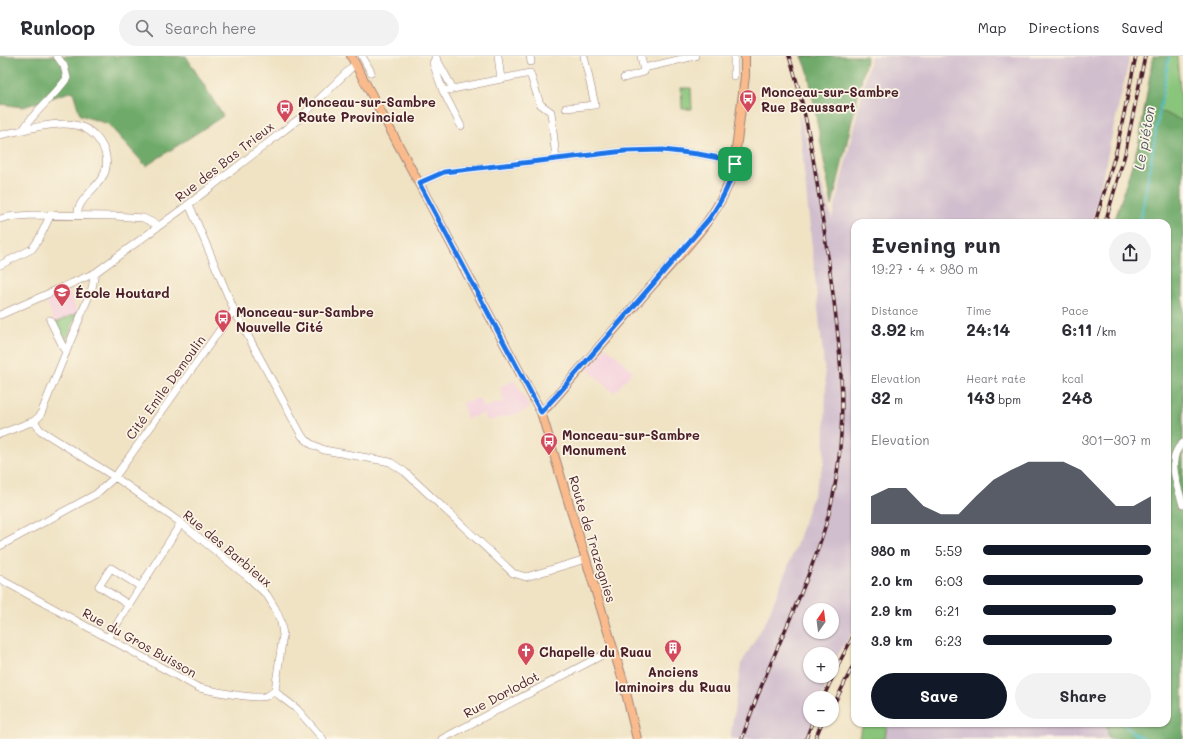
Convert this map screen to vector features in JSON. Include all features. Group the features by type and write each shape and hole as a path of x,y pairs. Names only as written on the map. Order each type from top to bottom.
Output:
{"main road":[{"name":"Route de Trazegnies","path":"351,56 541,412 614,649 626,690 637,739"},
{"path":"541,412 555,398 709,219 719,205 730,181 735,161 745,75 745,56"}],"street":[{"path":"23,130 30,120 60,89 68,78 64,66 57,56"},
{"path":"362,56 371,72"},
{"path":"435,56 453,89"},
{"path":"435,56 433,63 443,91 460,126"},
{"path":"498,56 501,79"},
{"path":"566,108 595,105 584,56"},
{"path":"624,78 644,72 640,56"},
{"path":"644,68 696,56"},
{"path":"734,56 734,76"},
{"name":"Rue des Bas Trieux","path":"0,315 95,273 158,225 189,204 300,118 355,64"},
{"path":"443,91 530,73 540,104 551,112 556,159"},
{"path":"0,135 56,124 70,124 82,127 95,135 106,155 106,164 104,173 79,207 77,216"},
{"path":"419,183 444,172 625,151 663,150 698,154 735,161"},
{"path":"189,204 234,310 302,436 311,444 324,450 390,462 405,472 513,573 526,576 586,560"},
{"path":"0,265 32,250 50,216"},
{"path":"0,219 13,217 50,216 143,218 158,225"},
{"path":"0,434 34,421 40,416 92,288 95,273"},
{"name":"Cité Emile Demoulin","path":"0,546 96,494 115,477 234,310"},
{"path":"50,320 66,353"},
{"name":"Rue des Barbieux","path":"34,421 40,430 115,477 181,523 268,595 281,622 283,635 275,690"},
{"path":"1183,443 1177,448 1174,467 1183,505"},
{"path":"108,638 181,523"},
{"path":"129,605 99,586 111,568 141,587"},
{"name":"Rue du Gros Buisson","path":"0,579 199,688 215,692 260,697 268,696 275,690"},
{"name":"Rue Dorlodot","path":"442,739 614,649"},
{"path":"275,690 280,696 297,709 323,739"}],"shaded area":[{"path":"871,56 1130,56 1093,219 851,219 851,634 839,653 839,647 803,647 803,683 827,683 824,691 803,691 803,727 810,727 806,739 730,739 741,664 767,619 796,546 824,462 826,386 798,111 832,219"},
{"name":"École Houtard","path":"67,288 78,312 55,323 45,298"},
{"path":"606,347 633,371 614,393 587,369"},
{"path":"514,380 530,408 520,413 487,421 484,413 467,419 462,403 479,398 482,408 504,401 500,387"},
{"path":"886,727 1107,727 1109,739 885,739"}],"green space":[{"path":"0,56 186,56 223,116 146,166 108,124 80,115 73,91 23,107 0,104"},
{"path":"802,56 867,56 832,206 808,71"},
{"path":"1153,56 1169,56 1160,111 1183,121 1183,739 1109,739 1107,727 1171,727 1171,219 1115,219 1139,142"},
{"path":"1168,56 1177,56 1183,121 1157,113"},
{"path":"681,88 691,88 692,109 682,109"},
{"path":"77,313 65,345 55,323"},
{"path":"862,727 886,727 885,739 858,739"}],"waterway":[{"name":"Le piéton","path":"1141,219 1169,56"},
{"name":"Le piéton","path":"1127,727 1131,732 1146,739"}],"railway":[{"path":"742,739 751,712 807,579 817,551 826,524 835,487 840,450 842,414 841,377 834,304 810,142 796,77 789,56"},
{"path":"1096,219 1116,152 1136,56"},
{"path":"1106,219 1125,154 1145,56"},
{"path":"826,691 851,640"},
{"path":"839,694 851,670"},
{"path":"806,739 810,727"},
{"path":"815,739 820,727"}],"place":[{"name":"Monceau-sur-Sambre Rue Beaussart","path":"748,113"},
{"name":"Monceau-sur-Sambre Route Provinciale","path":"285,123"},
{"name":"École Houtard","path":"62,307"},
{"name":"Monceau-sur-Sambre Nouvelle Cité","path":"223,333"},
{"name":"Monceau-sur-Sambre Monument","path":"549,456"},
{"name":"Anciens laminoirs du Ruau","path":"673,663"},
{"name":"Chapelle du Ruau","path":"526,666"}],"route":[{"path":"663,150 698,154 735,161 735,164 732,176 717,209 601,345 595,350 595,352 541,412 419,183 444,172 625,151 663,150"}]}
